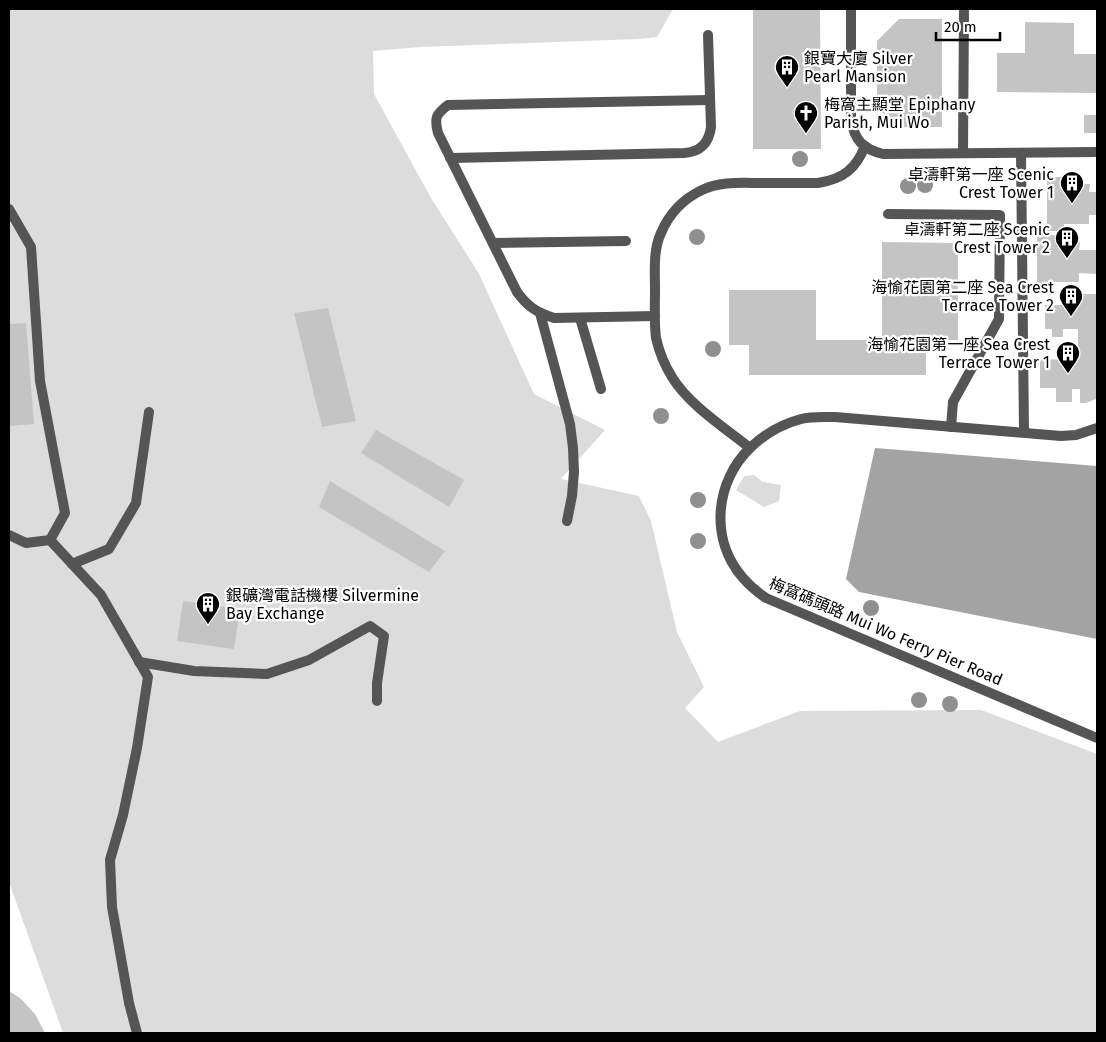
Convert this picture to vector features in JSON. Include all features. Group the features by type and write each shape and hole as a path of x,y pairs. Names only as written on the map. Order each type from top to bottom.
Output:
{"street":[{"path":"851,9 851,119 854,134 864,146 873,152 883,154 1097,152"},
{"path":"963,153 964,9"},
{"path":"450,158 690,152 702,146 710,134 708,35"},
{"path":"655,316 554,318 540,313 524,302 517,292 450,158 435,122 439,112 448,105 710,100"},
{"path":"750,448 682,392 663,359 657,340 655,316 656,258 660,235 666,221 676,208 702,190 717,185 733,183 818,183 829,181 839,178 856,164 864,146"},
{"path":"1021,153 1024,432"},
{"path":"9,209 31,247 40,381 64,513 50,540"},
{"path":"888,214 1000,215 999,319 953,402 951,427"},
{"path":"493,243 626,241"},
{"path":"540,313 570,424 574,472 567,521"},
{"path":"580,318 601,389"},
{"path":"72,564 109,549 136,503 149,412"},
{"name":"梅窩碼頭路 Mui Wo Ferry Pier Road","path":"1097,428 1076,435 1061,436 819,416 803,418 772,430 759,439 739,460 728,479 720,518 726,549 733,564 753,589 766,598 1097,738"},
{"path":"9,535 26,543 50,540"},
{"path":"50,540 101,595 148,677 137,748 125,805 110,860 112,907 129,1003 137,1033"},
{"path":"139,662 194,671 267,674 309,660 370,626 384,636 377,683 377,701"}],"shaded area":[{"path":"9,9 673,9 657,37 420,47 373,51 374,94 431,198 478,272 534,394 605,430 561,479 639,496 651,521 677,632 704,687 685,708 718,742 800,711 981,710 1097,754 1097,1033 63,1033 9,882"},
{"path":"875,448 1097,466 1097,639 859,592 846,579"},
{"path":"754,475 763,482 781,485 779,501 764,507 736,490 744,476"}],"building":[{"name":"銀寶大廈 Silver Pearl Mansion","path":"753,9 820,9 821,149 753,149"},
{"path":"899,19 942,19 942,127 897,127 877,107 877,41"},
{"path":"1025,22 1074,23 1074,54 1097,54 1097,93 997,92 997,53 1025,53"},
{"path":"1084,115 1097,115 1097,133 1084,133"},
{"name":"卓濤軒第一座 Scenic Crest Tower 1","path":"1047,177 1065,177 1065,184 1090,184 1089,192 1097,192 1097,215 1089,215 1089,224 1064,224 1064,231 1047,231"},
{"name":"卓濤軒第二座 Scenic Crest Tower 2","path":"1037,235 1055,235 1055,242 1080,242 1079,250 1097,250 1097,274 1079,273 1079,282 1054,282 1054,289 1037,289"},
{"path":"882,242 958,243 958,340 926,340 926,375 749,375 749,345 729,345 729,290 816,290 816,340 882,340"},
{"path":"1078,294 1097,294 1096,399 1080,403 1080,389 1072,389 1072,402 1056,402 1056,388 1040,388 1040,359 1078,360 1078,329 1063,329 1063,337 1052,337 1052,329 1045,329 1045,305 1078,305"},
{"path":"328,308 356,421 322,427 294,313"},
{"path":"26,323 34,424 9,426 9,324"},
{"path":"376,430 464,480 449,507 361,453"},
{"path":"330,481 445,551 429,572 319,507"},
{"name":"銀礦灣電話機樓 Silvermine Bay Exchange","path":"183,601 240,609 234,649 177,641"},
{"path":"9,991 20,998 35,1014 45,1033 9,1033"}],"place":[{"name":"銀寶大廈 Silver Pearl Mansion","path":"787,88"},
{"name":"梅窩主顯堂 Epiphany Parish, Mui Wo","path":"806,134"},
{"name":"卓濤軒第一座 Scenic Crest Tower 1","path":"1072,204"},
{"name":"卓濤軒第二座 Scenic Crest Tower 2","path":"1067,259"},
{"name":"海愉花園第二座 Sea Crest Terrace Tower 2","path":"1071,317"},
{"name":"海愉花園第一座 Sea Crest Terrace Tower 1","path":"1068,374"},
{"name":"銀礦灣電話機樓 Silvermine Bay Exchange","path":"208,625"}]}
